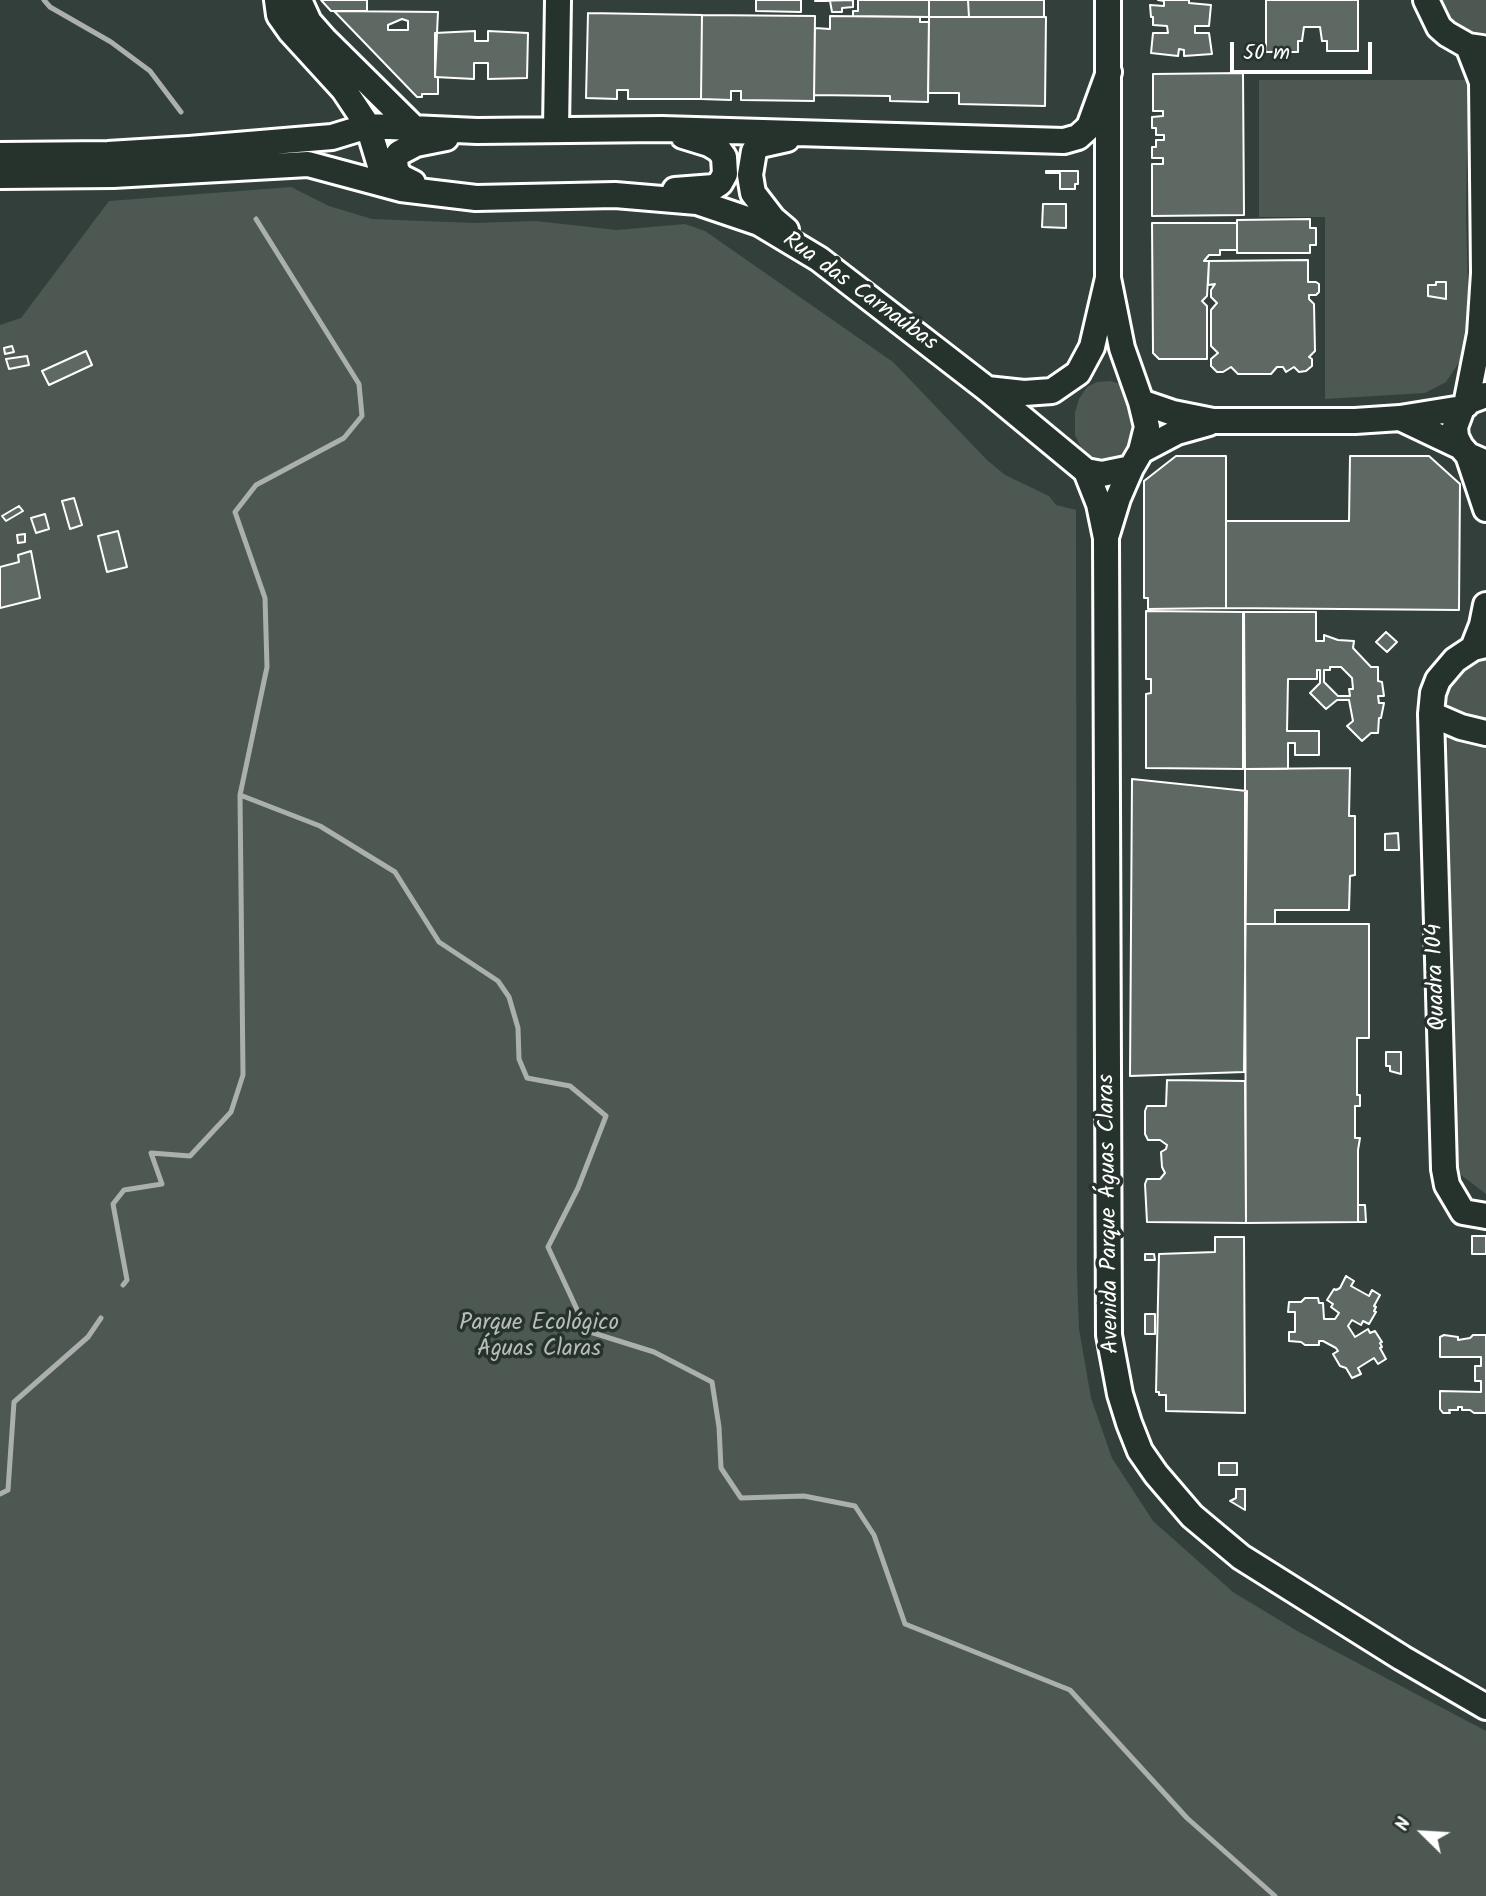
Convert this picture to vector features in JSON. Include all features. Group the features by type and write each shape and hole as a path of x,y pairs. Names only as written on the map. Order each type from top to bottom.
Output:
{"street":[{"path":"277,0 279,15 291,32 344,90 368,126 386,185"},
{"path":"299,0 309,22 324,39 414,128"},
{"path":"556,129 558,0"},
{"path":"1108,0 1108,278 1122,348 1142,402 1173,413 1213,422 1400,418 1471,402"},
{"path":"1426,0 1439,27 1477,47 1484,77 1483,342 1471,402 1455,427 1456,438 1472,455 1486,507"},
{"path":"0,155 108,154 189,149 332,136 368,126 477,131 662,129 1064,141 1078,137 1089,127 1109,72"},
{"path":"615,195 646,190 701,190 720,183 726,165 719,150 709,144 662,129"},
{"path":"476,198 413,183 401,177 396,170 395,159 406,148 416,144 477,131"},
{"path":"819,133 760,145 754,151 750,175 753,193 773,219 819,259"},
{"path":"1064,141 1089,154 1099,163 1108,183"},
{"name":"Rua das Carnaúbas","path":"0,176 113,175 308,164 386,185 476,198 615,195 697,202 759,223 819,259 987,388 1086,471"},
{"path":"987,388 1024,393 1052,391 1078,373 1092,347 1108,278"},
{"name":"Avenida Parque Águas Claras","path":"1106,538 1118,498 1147,428 1142,402"},
{"path":"1400,418 1472,455"},
{"path":"1086,471 1102,474 1136,460 1177,432 1213,422"},
{"name":"Avenida Parque Águas Claras","path":"1086,471 1099,503 1106,538 1109,1335 1126,1413 1140,1451 1156,1474 1192,1516 1241,1557 1486,1707"},
{"name":"Quadra 104","path":"1486,605 1479,646 1455,660 1438,680 1433,693 1431,714 1444,1169 1447,1185 1464,1212 1486,1216"},
{"path":"1431,714 1461,727 1486,733"}],"green space":[{"path":"1433,0 1486,0 1486,35 1472,39 1450,29"},
{"path":"1259,80 1468,80 1466,218 1469,323 1462,358 1446,382 1425,393 1325,399 1325,217 1259,217"},
{"name":"Parque Ecológico Águas Claras","path":"291,187 329,206 372,219 474,223 536,221 617,230 685,224 705,231 893,362 987,460 1005,475 1049,496 1056,505 1076,510 1077,1275 1079,1329 1091,1398 1112,1458 1153,1521 1233,1592 1299,1632 1486,1731 1486,1896 0,1896 0,325 21,318 109,201"},
{"path":"1111,381 1120,384 1129,392 1139,430 1120,464 1096,462 1085,456 1075,435 1075,413 1079,399 1087,387 1097,382"},
{"path":"1486,649 1486,1194 1461,1175 1453,1160 1450,1143 1447,690 1465,661"}],"building":[{"path":"321,0 367,0 367,11 331,11"},
{"path":"756,0 801,0 801,12 756,11"},
{"path":"853,0 853,7 842,8 842,12 832,12 830,1 815,1"},
{"path":"858,0 929,0 929,17 853,16 853,11 858,11"},
{"path":"929,0 968,0 969,17 929,17"},
{"path":"968,0 1044,0 1044,17 969,17"},
{"path":"1158,0 1189,0 1189,3 1211,5 1209,26 1195,26 1195,33 1209,33 1212,54 1184,56 1184,50 1179,49 1178,56 1151,53 1153,33 1168,33 1167,26 1153,25 1150,5 1164,6 1164,1"},
{"path":"1266,0 1358,0 1358,51 1327,51 1327,41 1322,41 1320,27 1304,27 1302,41 1298,41 1298,52 1266,52"},
{"path":"334,11 438,12 435,77 438,77 438,94 422,94 422,97 417,97","holes":["402,19 408,21 408,30 388,30 388,25"]},
{"path":"588,13 702,15 701,99 628,99 628,90 617,90 617,99 586,98"},
{"path":"702,15 815,16 814,101 741,100 741,91 731,91 731,100 701,99"},
{"path":"830,16 920,17 920,22 929,22 928,102 890,101 890,96 814,95 815,28 830,29"},
{"path":"929,17 1046,17 1045,106 959,104 959,93 928,93"},
{"path":"475,31 475,41 488,41 488,31 528,33 527,78 488,79 488,63 474,63 474,79 435,77 435,33"},
{"path":"1243,73 1244,215 1152,216 1152,164 1163,164 1163,158 1152,158 1152,147 1156,147 1156,140 1164,140 1164,135 1156,135 1156,128 1152,128 1152,117 1163,116 1163,111 1153,111 1153,74"},
{"path":"1046,171 1078,171 1078,184 1075,184 1075,189 1060,189 1060,173"},
{"path":"1043,204 1066,204 1066,228 1042,227"},
{"path":"1310,219 1310,228 1316,228 1316,245 1310,245 1310,253 1237,253 1237,220"},
{"path":"1152,223 1237,223 1237,250 1220,250 1220,255 1209,255 1204,261 1209,261 1207,296 1202,301 1207,306 1207,359 1159,359 1153,353"},
{"path":"1308,260 1308,282 1319,284 1319,292 1309,295 1314,304 1315,351 1309,357 1312,359 1312,366 1299,372 1294,367 1286,372 1283,367 1277,367 1271,374 1238,374 1231,367 1217,372 1211,366 1211,359 1218,353 1211,346 1211,310 1217,303 1211,297 1215,284 1208,285 1209,261"},
{"path":"1436,282 1446,282 1446,299 1428,296 1428,285 1436,285"},
{"path":"12,346 14,352 5,354 4,348"},
{"path":"86,351 92,365 49,385 42,371"},
{"path":"27,356 29,365 9,369 6,359"},
{"path":"1176,456 1226,456 1226,608 1148,609 1148,598 1144,598 1144,481"},
{"path":"1350,456 1429,456 1460,484 1459,610 1226,608 1226,521 1349,521"},
{"path":"74,498 82,525 70,529 62,501"},
{"path":"19,506 23,511 6,521 2,516"},
{"path":"45,514 49,529 36,533 31,518"},
{"path":"118,531 127,567 107,572 98,536"},
{"path":"25,534 25,542 18,543 17,535"},
{"path":"31,551 40,598 0,608 0,567 19,562 18,555"},
{"path":"1146,611 1243,612 1243,769 1146,768 1146,694 1151,693 1151,679 1146,679"},
{"path":"1244,612 1316,612 1316,641 1324,641 1324,635 1338,640 1354,641 1353,648 1371,667 1378,667 1378,681 1382,682 1384,696 1378,696 1379,703 1384,703 1378,733 1371,733 1362,741 1347,726 1353,721 1349,700 1337,700 1326,709 1310,693 1320,683 1320,670 1317,670 1317,679 1288,679 1287,731 1319,731 1319,755 1295,755 1295,743 1288,743 1288,769 1245,769","holes":["1341,667 1352,678 1353,689 1349,689 1350,696 1338,696 1324,682 1324,670"]},
{"path":"1386,632 1397,642 1387,652 1376,642"},
{"path":"1350,768 1349,816 1355,816 1355,875 1350,876 1349,910 1275,910 1275,924 1245,924 1245,769"},
{"path":"1132,779 1247,791 1244,1072 1130,1076"},
{"path":"1398,833 1399,850 1385,850 1385,834"},
{"path":"1245,924 1369,924 1369,1038 1357,1038 1357,1095 1360,1095 1360,1106 1355,1106 1355,1138 1360,1138 1358,1222 1246,1223"},
{"path":"1386,1052 1401,1052 1401,1074 1390,1071 1390,1066 1386,1066"},
{"path":"1167,1080 1245,1081 1246,1223 1147,1222 1145,1184 1147,1179 1160,1179 1165,1173 1161,1152 1167,1145 1160,1140 1148,1140 1145,1134 1145,1111 1147,1106 1166,1106"},
{"path":"1358,1205 1365,1205 1366,1222 1358,1222"},
{"path":"1472,1236 1486,1236 1486,1254 1472,1254"},
{"path":"1215,1237 1244,1237 1245,1413 1166,1411 1166,1395 1156,1392 1159,1254 1215,1252"},
{"path":"1145,1254 1154,1254 1155,1260 1145,1260"},
{"path":"1346,1276 1354,1281 1351,1286 1369,1296 1372,1290 1380,1295 1374,1306 1376,1312 1369,1324 1363,1321 1361,1325 1352,1320 1348,1326 1355,1337 1368,1329 1370,1333 1375,1331 1382,1342 1380,1348 1386,1359 1378,1364 1374,1358 1358,1368 1361,1374 1352,1378 1333,1354 1338,1351 1336,1348 1323,1341 1319,1341 1319,1345 1305,1345 1289,1341 1289,1332 1295,1332 1295,1312 1288,1312 1289,1302 1318,1298 1319,1303 1323,1303 1324,1319 1335,1319 1339,1313 1327,1300 1334,1289 1340,1288"},
{"path":"1145,1314 1155,1314 1155,1334 1145,1334"},
{"path":"1473,1335 1486,1335 1486,1413 1462,1410 1462,1407 1449,1410 1450,1413 1443,1413 1440,1409 1440,1391 1481,1392 1481,1381 1475,1381 1475,1366 1481,1366 1481,1357 1440,1357 1440,1337 1458,1337 1458,1340"},
{"path":"1219,1463 1237,1463 1237,1475 1219,1475"},
{"path":"1236,1489 1245,1489 1245,1510 1230,1501 1236,1498"}],"waterway":[{"path":"44,0 50,7 111,42 150,71 181,112"},
{"path":"256,219 359,384 362,416 344,438 256,485 235,512 265,598 267,667 240,795 320,826 395,872 439,942 498,981 509,997 518,1028 519,1059 527,1078 570,1086 606,1116 578,1188 548,1247 587,1331 654,1352 712,1382 719,1427 721,1468 741,1498 804,1496 855,1506 874,1535 905,1624 1070,1690 1187,1818 1275,1896"},
{"path":"123,1285 127,1280 113,1204 124,1190 162,1184 151,1153 190,1156 231,1112 243,1075 240,795"},
{"path":"0,1494 8,1490 14,1402 88,1337 101,1318"}]}
